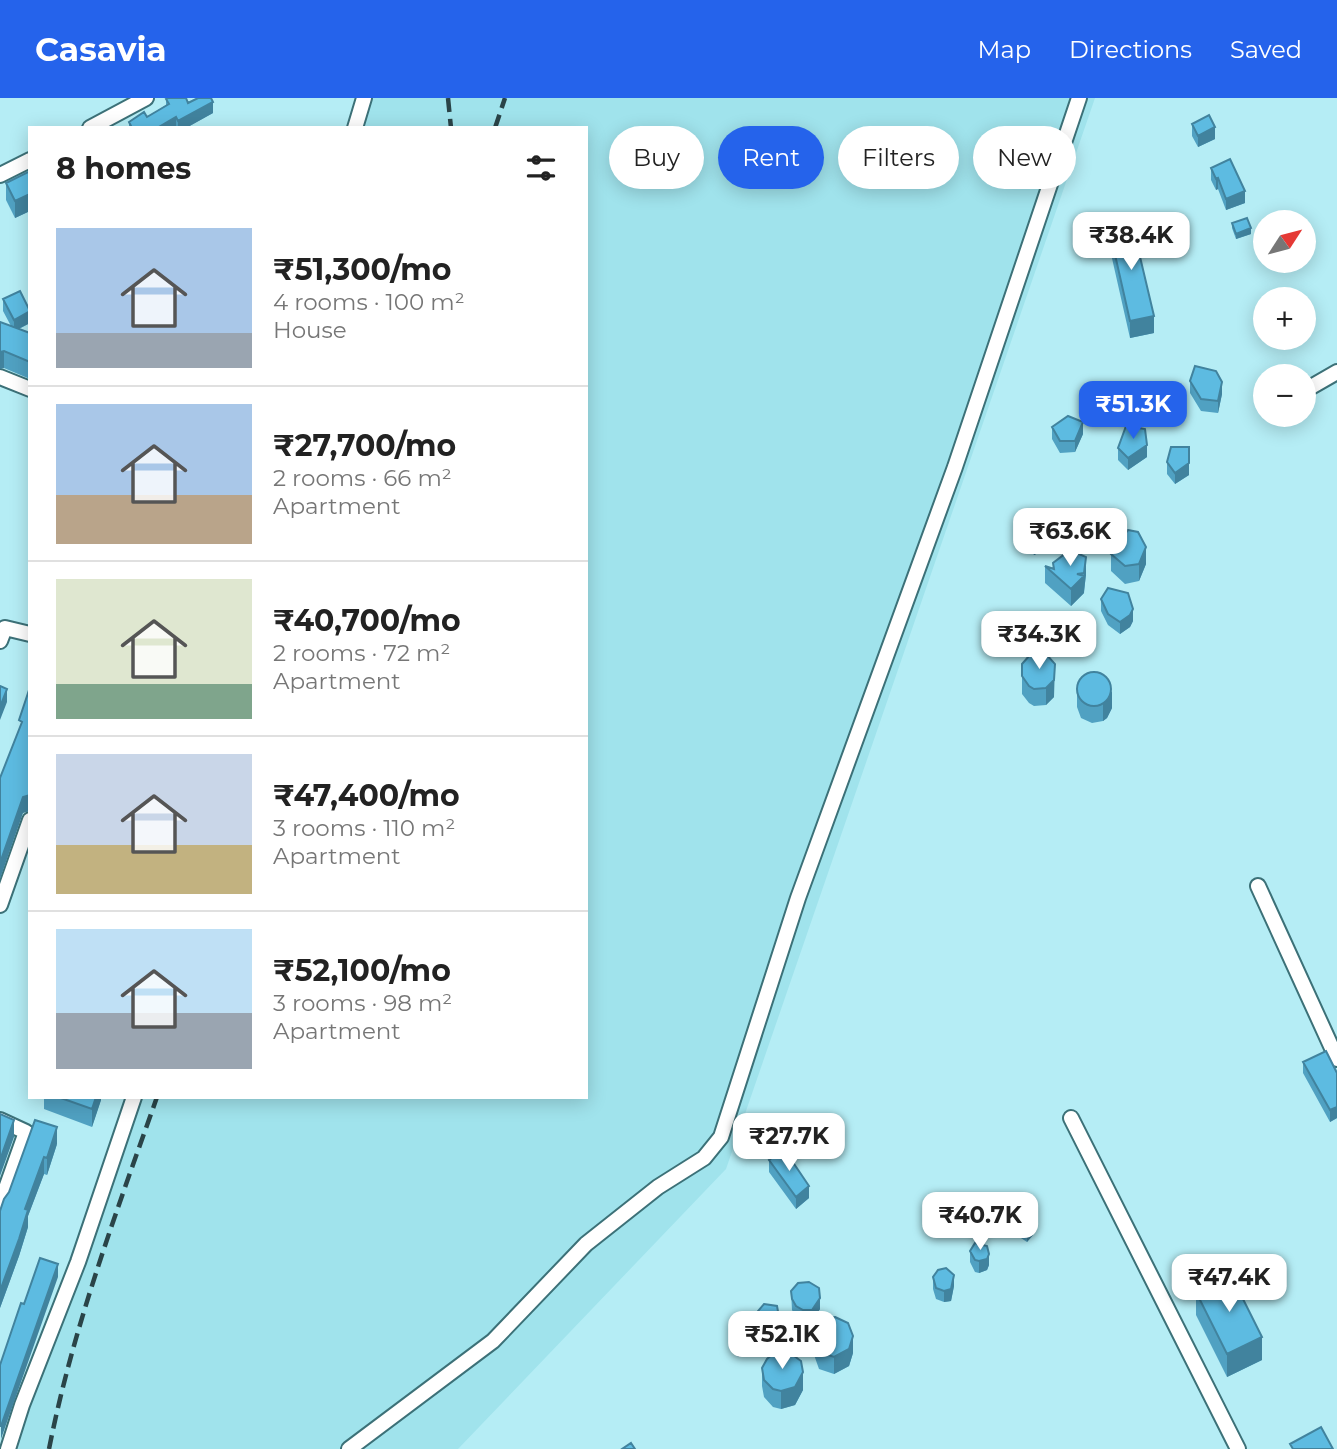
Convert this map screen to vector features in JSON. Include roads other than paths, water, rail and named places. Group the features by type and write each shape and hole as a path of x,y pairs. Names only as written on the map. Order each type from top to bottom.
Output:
{"street":[{"path":"94,126 146,98"},
{"path":"349,1449 493,1341 586,1244 658,1187 704,1158 721,1137 798,898 955,467 1079,98"},
{"path":"355,126 361,100"},
{"path":"0,175 28,161"},
{"path":"1316,384 1337,372"},
{"path":"0,377 28,387"},
{"path":"0,641 5,628 28,634"},
{"path":"0,905 27,838"},
{"path":"1258,886 1337,1059"},
{"path":"8,1449 22,1405 78,1262 133,1099"},
{"path":"1071,1118 1238,1449"},
{"path":"0,1120 26,1132 0,1205"}],"railway":[{"path":"448,98 451,126"},
{"path":"496,126 505,98"},
{"path":"49,1449 83,1315 156,1099"}]}
